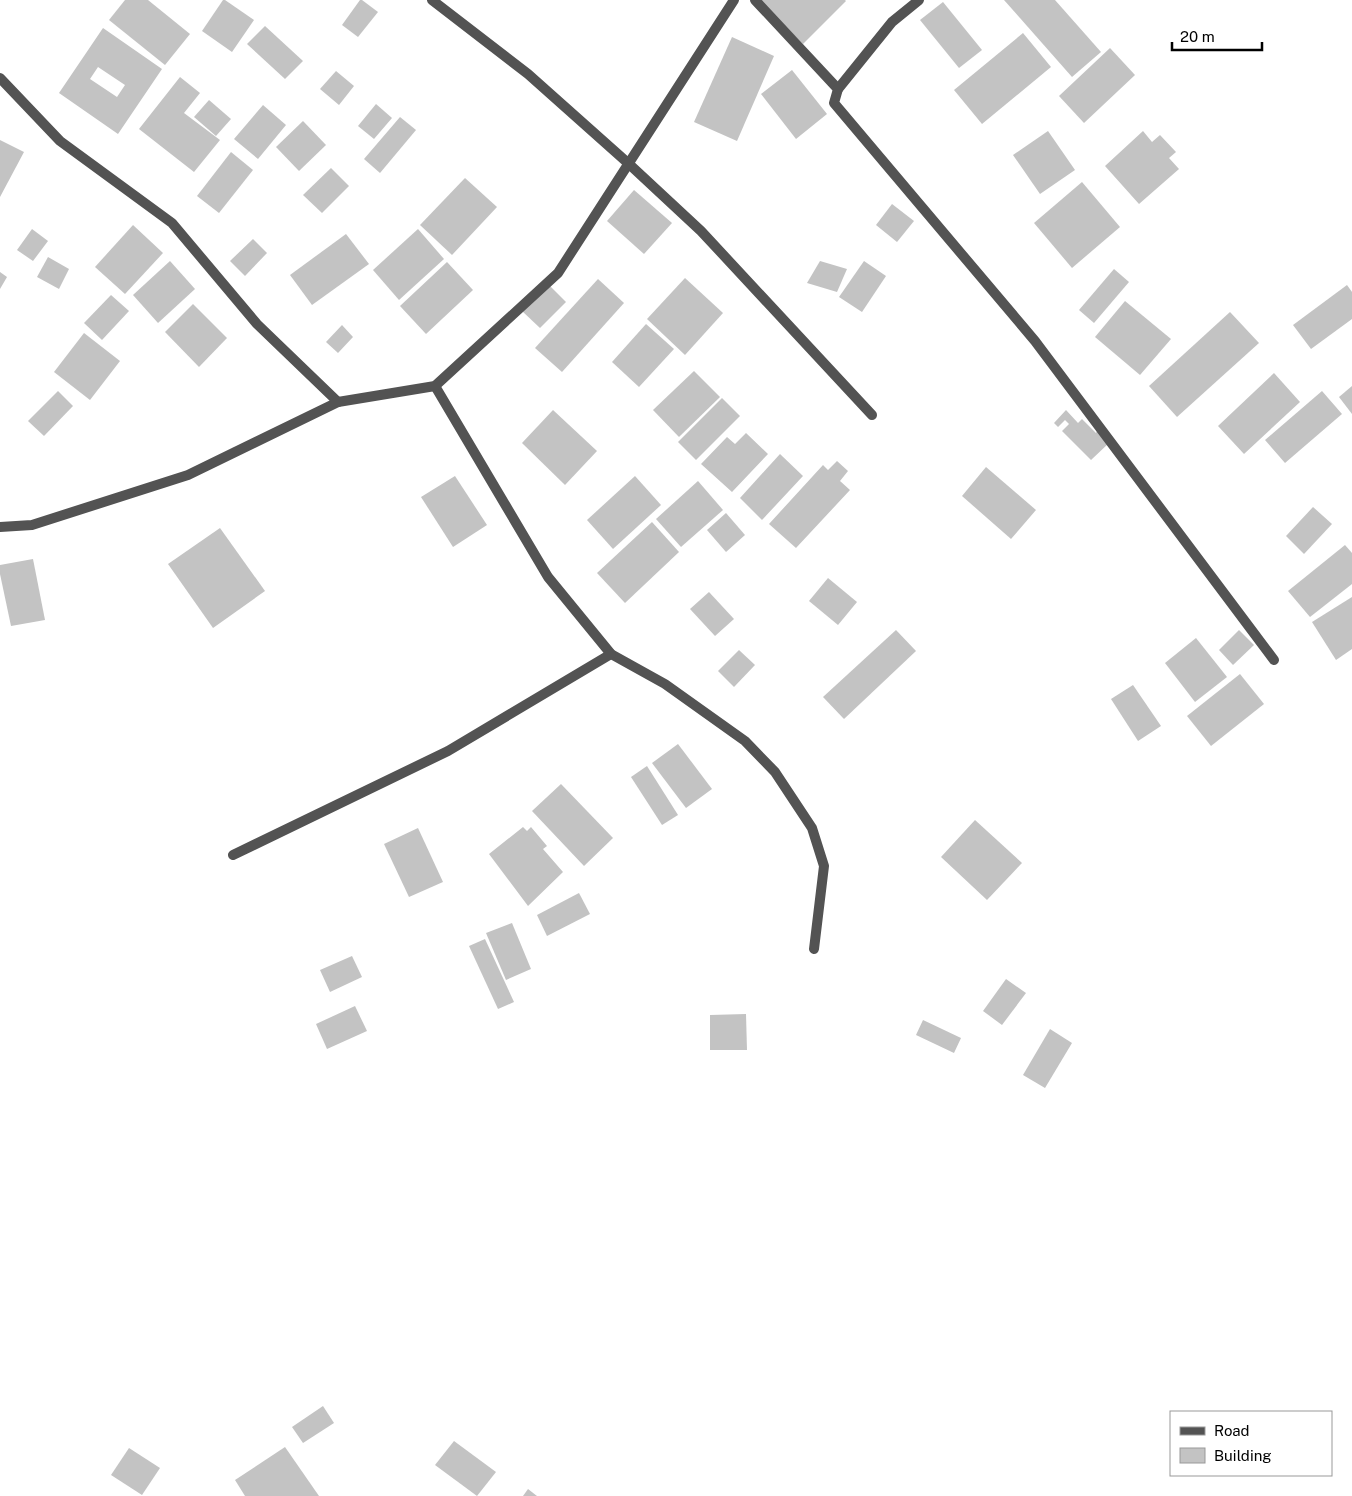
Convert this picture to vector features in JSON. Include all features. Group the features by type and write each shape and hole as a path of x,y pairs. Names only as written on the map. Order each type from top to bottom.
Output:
{"street":[{"path":"432,0 528,74 629,164 700,231 872,415"},
{"path":"0,526 32,525 188,475 338,402 435,386 558,273 734,0"},
{"path":"755,0 838,89"},
{"path":"919,0 892,22 838,89 834,103 1035,341 1274,660"},
{"path":"0,78 60,141 172,222 256,324 338,402"},
{"path":"435,386 548,577 611,654 665,684 737,735 775,772 812,828 824,866 814,949"},
{"path":"233,855 448,751 611,654"}],"building":[{"path":"125,0 148,0 190,34 165,65 109,20"},
{"path":"223,0 254,20 232,52 202,31"},
{"path":"360,0 378,12 358,37 342,25"},
{"path":"760,0 845,0 846,1 803,44"},
{"path":"1004,0 1055,0 1101,52 1072,77"},
{"path":"943,2 982,50 959,68 920,20"},
{"path":"265,26 303,61 285,79 247,44"},
{"path":"103,28 162,69 118,134 59,93","holes":["98,67 125,85 117,97 90,79"]},
{"path":"1023,33 1051,67 982,124 954,90"},
{"path":"732,37 774,56 737,141 694,122"},
{"path":"1110,48 1135,75 1084,123 1059,96"},
{"path":"792,70 827,114 796,139 761,94"},
{"path":"336,71 354,86 339,105 320,89"},
{"path":"180,77 200,93 184,113 220,140 194,172 139,129"},
{"path":"209,100 231,119 216,136 194,117"},
{"path":"376,104 392,118 374,139 358,126"},
{"path":"263,105 286,125 258,159 234,139"},
{"path":"400,117 416,130 380,173 364,159"},
{"path":"303,121 326,145 299,171 276,147"},
{"path":"1048,131 1075,170 1040,194 1013,155"},
{"path":"1143,131 1152,142 1160,135 1176,152 1169,158 1179,169 1139,204 1105,166"},
{"path":"0,140 24,152 0,197"},
{"path":"231,152 253,170 219,213 197,196"},
{"path":"331,168 349,186 322,213 303,195"},
{"path":"465,178 497,207 452,255 420,225"},
{"path":"1082,182 1120,227 1072,268 1034,223"},
{"path":"634,190 672,223 644,254 607,221"},
{"path":"892,204 914,221 897,242 876,225"},
{"path":"133,225 163,253 125,294 95,267"},
{"path":"32,229 48,241 33,261 17,250"},
{"path":"418,229 444,259 399,300 373,270"},
{"path":"346,234 369,264 312,305 290,275"},
{"path":"253,239 267,253 245,276 230,261"},
{"path":"48,257 69,269 59,289 37,277"},
{"path":"170,261 195,289 158,323 133,295"},
{"path":"820,261 847,269 837,292 807,283"},
{"path":"864,261 886,276 862,312 839,297"},
{"path":"447,262 473,290 426,334 400,306"},
{"path":"1114,269 1129,282 1094,323 1079,310"},
{"path":"0,272 7,277 0,289"},
{"path":"685,278 723,313 685,355 647,319"},
{"path":"598,279 624,303 562,372 535,348"},
{"path":"549,285 566,302 540,328 522,311"},
{"path":"1347,285 1352,292 1352,319 1311,349 1293,325"},
{"path":"111,295 129,311 102,340 84,323"},
{"path":"1125,301 1171,339 1140,375 1095,337"},
{"path":"193,304 227,338 199,367 165,332"},
{"path":"1230,312 1259,343 1177,417 1149,386"},
{"path":"646,324 674,349 639,387 612,362"},
{"path":"342,325 353,337 338,353 326,342"},
{"path":"84,333 120,361 90,400 54,372"},
{"path":"694,371 720,397 679,437 653,410"},
{"path":"1274,373 1300,402 1244,454 1218,426"},
{"path":"1352,386 1352,414 1339,397"},
{"path":"58,391 73,406 44,436 28,421"},
{"path":"1322,391 1342,414 1285,463 1265,440"},
{"path":"722,398 740,416 696,460 678,442"},
{"path":"553,410 597,451 565,485 522,443"},
{"path":"1066,410 1078,423 1082,419 1109,443 1091,460 1062,431 1069,424 1065,420 1058,427 1054,423"},
{"path":"746,433 768,454 732,492 701,464 727,437 735,444"},
{"path":"780,454 803,476 762,520 740,498"},
{"path":"837,461 848,471 840,481 850,490 796,548 769,524 823,465 828,470"},
{"path":"986,467 1036,510 1011,539 962,496"},
{"path":"455,476 487,525 453,547 421,497"},
{"path":"635,476 661,505 613,549 587,520"},
{"path":"698,481 723,510 681,547 656,519"},
{"path":"1313,507 1332,524 1304,554 1286,536"},
{"path":"726,513 745,535 726,552 707,530"},
{"path":"652,522 679,552 625,603 597,573"},
{"path":"220,528 265,591 213,628 168,564"},
{"path":"1345,545 1352,553 1352,584 1310,617 1288,591"},
{"path":"33,559 45,620 11,626 0,574 0,565"},
{"path":"828,578 857,602 838,625 809,601"},
{"path":"709,592 734,619 715,636 690,609"},
{"path":"1352,597 1352,649 1336,660 1312,622"},
{"path":"896,630 916,651 844,719 823,697"},
{"path":"1239,630 1254,645 1233,665 1219,650"},
{"path":"1196,638 1227,677 1195,702 1165,663"},
{"path":"739,650 755,665 734,687 718,671"},
{"path":"1240,674 1264,704 1211,746 1187,716"},
{"path":"1133,685 1161,726 1138,741 1111,699"},
{"path":"678,744 712,789 686,808 652,763"},
{"path":"647,766 678,815 662,825 631,777"},
{"path":"561,784 613,838 584,866 532,811"},
{"path":"975,820 1022,863 987,900 941,857"},
{"path":"523,827 527,831 531,827 547,846 543,849 563,872 528,906 489,854"},
{"path":"418,828 443,882 409,897 384,844"},
{"path":"579,893 590,914 547,936 537,915"},
{"path":"512,923 531,969 506,980 486,933"},
{"path":"485,939 514,1002 498,1009 469,946"},
{"path":"352,956 362,977 330,992 320,970"},
{"path":"1006,979 1026,993 1002,1025 983,1011"},
{"path":"355,1006 367,1031 327,1049 316,1024"},
{"path":"746,1014 747,1050 710,1050 710,1015"},
{"path":"923,1020 961,1038 954,1053 916,1035"},
{"path":"1050,1029 1072,1043 1045,1088 1023,1075"},
{"path":"323,1406 334,1423 303,1443 292,1427"},
{"path":"454,1441 496,1472 477,1496 435,1465"},
{"path":"285,1447 319,1496 245,1496 235,1480"},
{"path":"129,1448 160,1468 142,1495 111,1475"},
{"path":"528,1489 537,1496 523,1496"}]}
